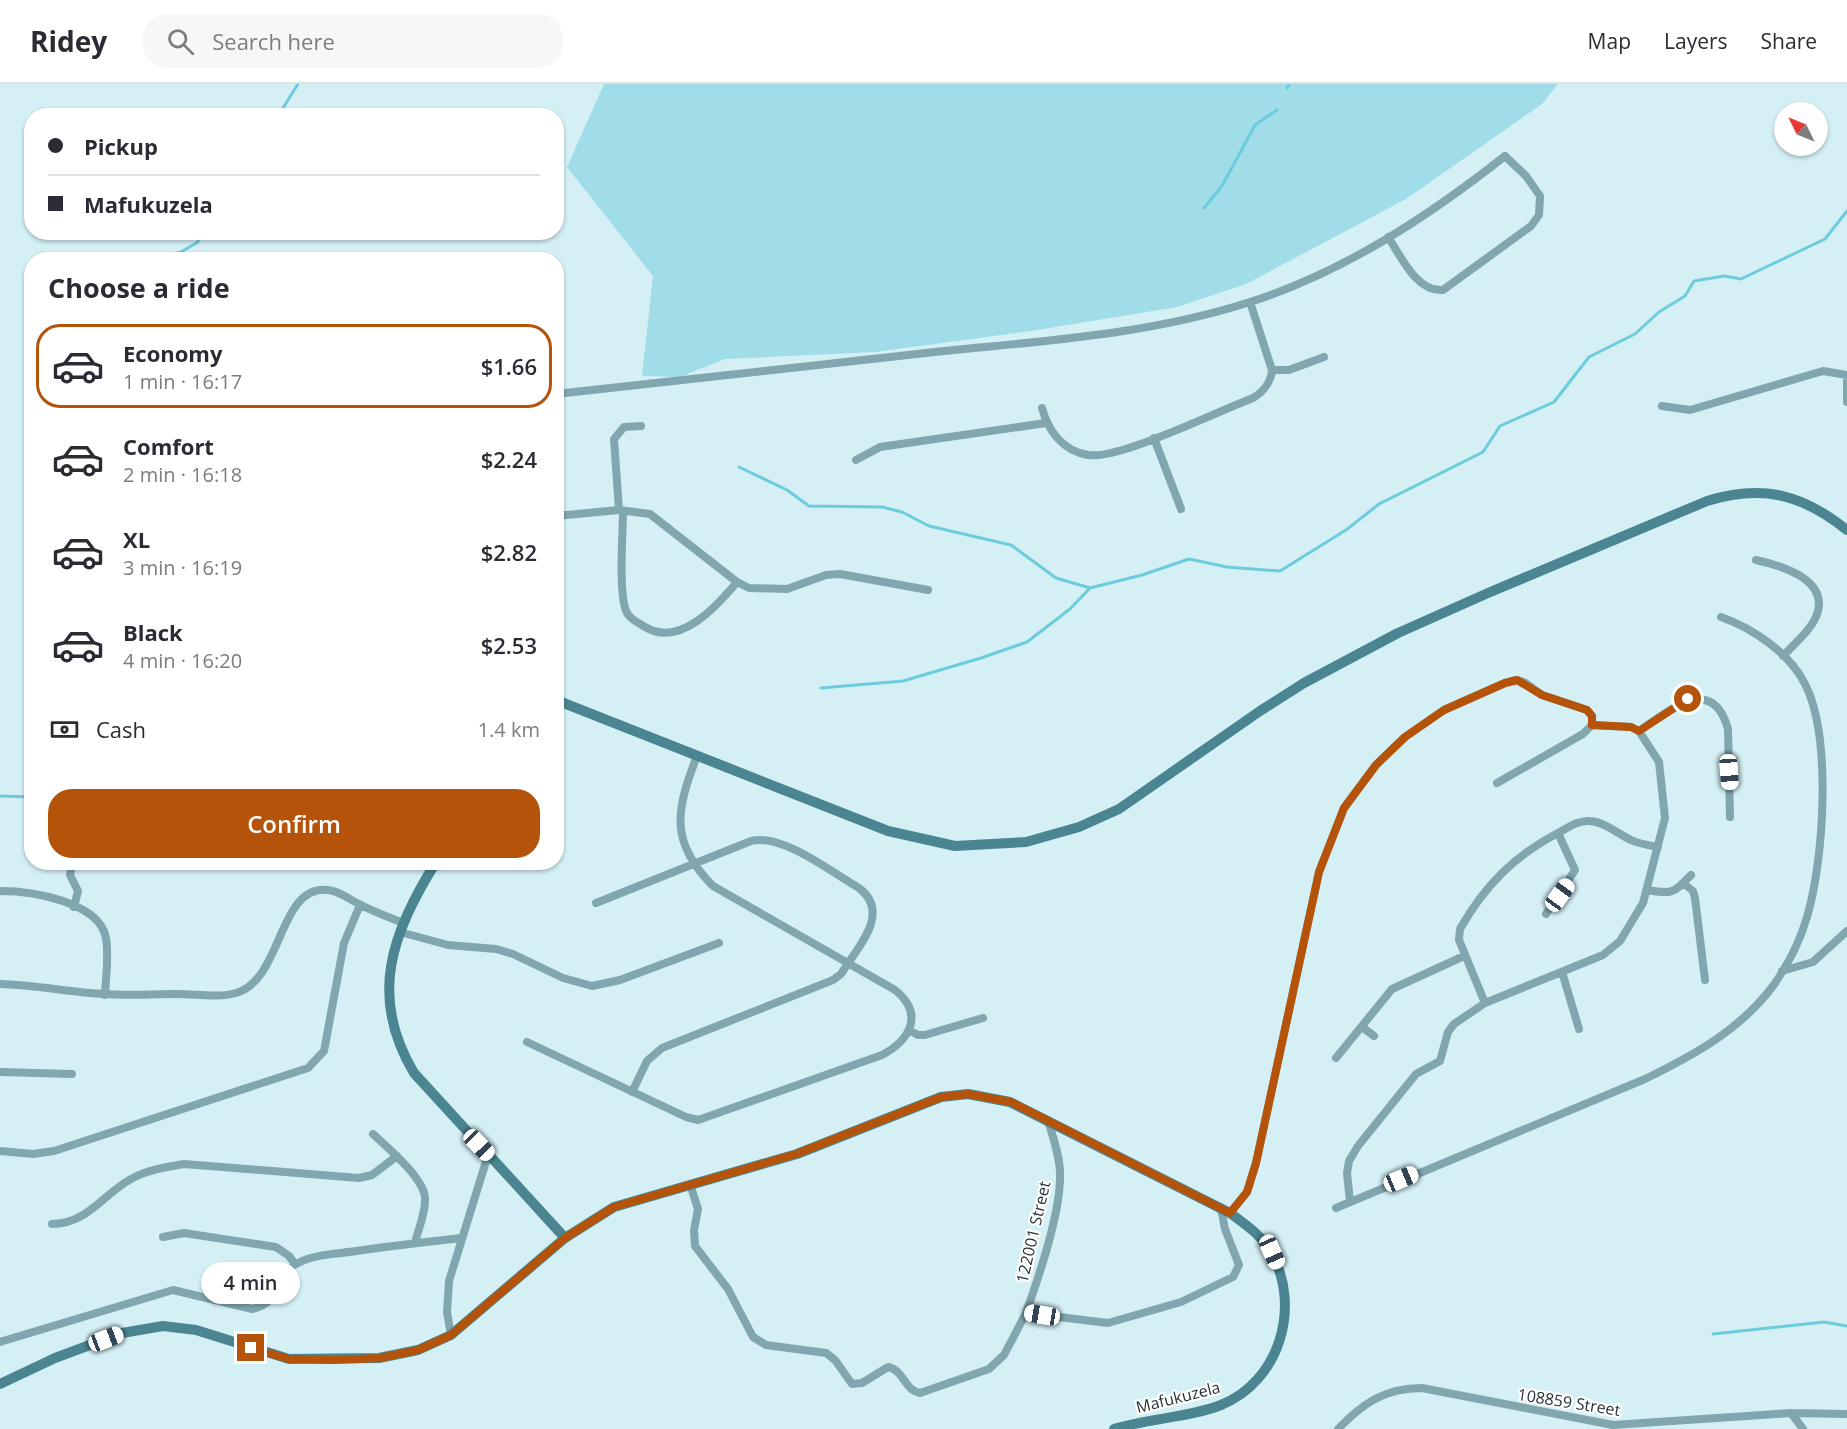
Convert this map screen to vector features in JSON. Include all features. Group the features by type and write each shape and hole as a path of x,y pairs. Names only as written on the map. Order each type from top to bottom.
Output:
{"street":[{"path":"564,392 1134,331 1250,302 1331,269 1450,200 1505,156 1526,176 1540,196 1541,209 1531,226 1443,290 1434,291 1423,285 1388,237"},
{"path":"1042,408 1046,423 1063,443 1087,455 1110,454 1253,398 1264,389 1272,370 1250,302"},
{"path":"1272,370 1289,370 1324,357"},
{"path":"1662,406 1690,410 1823,370 1847,375 1847,402"},
{"path":"856,460 880,447 1046,423"},
{"path":"641,426 624,427 614,439 621,511 625,605 634,620 652,631 671,633 708,615 737,582"},
{"path":"1154,438 1181,509"},
{"path":"564,703 888,831 955,846 1026,843 1079,827 1119,809 1286,694 1398,633 1707,501 1738,493 1780,494 1822,512 1846,527"},
{"path":"564,515 621,511 644,512 657,518 737,582 748,588 787,590 826,575 840,574 928,590"},
{"path":"1756,560 1784,566 1797,574 1812,587 1817,599 1818,611 1812,623 1783,656"},
{"path":"1336,1208 1646,1079 1684,1060 1723,1036 1750,1011 1782,971 1807,918 1819,867 1821,750 1814,703 1804,681 1783,656 1740,623 1721,617"},
{"path":"1026,1313 1108,1323 1181,1302 1233,1277 1239,1265 1225,1229 1226,1210 1247,1192 1256,1163 1319,872 1344,808 1369,774 1405,737 1444,710 1505,683 1524,682 1542,695 1587,710 1592,716 1592,725 1583,734 1497,783"},
{"path":"1639,731 1688,699 1708,701 1717,708 1725,718 1728,729 1730,817"},
{"path":"1350,1202 1348,1167 1358,1146 1416,1074 1440,1061 1448,1032 1454,1024 1485,1003 1603,955 1620,941 1643,903 1665,818 1659,762 1639,731 1631,727 1592,725"},
{"path":"527,1042 686,1117 708,1119 882,1055 896,1047 909,1030 912,1018 901,995 713,886 692,864 683,842 681,811 686,785 697,756"},
{"path":"1485,1003 1464,956 1459,940 1460,929 1500,872 1514,859 1558,833 1588,820 1600,823 1634,841 1658,847"},
{"path":"1546,914 1575,870 1558,833"},
{"path":"596,903 751,842 768,839 787,846 859,888 871,900 874,919 841,974 827,983 662,1048 647,1061 632,1092"},
{"path":"71,870 70,875 78,891 74,907"},
{"path":"432,870 401,927 389,972 389,1010 399,1046 414,1073 565,1238"},
{"path":"1647,890 1667,893 1676,891 1690,875"},
{"path":"1683,883 1693,891 1695,898 1705,980"},
{"path":"0,984 51,987 105,994 216,995 238,992 256,982 265,972 284,922 296,907 313,892 329,890 401,927 448,945 496,949 513,954 563,978 592,986 620,980 719,943"},
{"path":"0,891 43,895 74,907 96,920 106,937 105,994"},
{"path":"0,1151 33,1154 54,1151 308,1068 324,1051 344,943 360,905"},
{"path":"1782,971 1813,962 1847,931"},
{"path":"1336,1058 1392,989 1464,956"},
{"path":"1562,972 1579,1029"},
{"path":"909,1030 918,1035 925,1035 983,1018"},
{"path":"1362,1027 1374,1036"},
{"path":"0,1072 72,1074"},
{"name":"Mafukuzela","path":"0,1384 55,1358 122,1333 163,1326 196,1330 289,1359 380,1358 418,1350 451,1335 565,1238 614,1207 796,1154 941,1097 968,1094 990,1096 1011,1102 1226,1210 1257,1234 1272,1252 1281,1273 1286,1294 1285,1320 1273,1357 1255,1382 1222,1404 1114,1429"},
{"name":"122001 Street","path":"690,1184 698,1209 694,1230 695,1246 728,1289 753,1337 766,1345 826,1353 836,1360 852,1384 862,1383 888,1367 898,1371 910,1389 920,1393 989,1369 1004,1355 1026,1313 1054,1214 1060,1176 1058,1153 1048,1120"},
{"path":"373,1134 397,1156 422,1188 425,1198 415,1243"},
{"path":"451,1335 447,1296 461,1238 488,1155"},
{"path":"52,1224 77,1220 116,1188 133,1178 157,1169 184,1164 359,1178 372,1175 397,1156"},
{"path":"163,1237 184,1233 276,1247 289,1256 295,1264"},
{"path":"0,1342 173,1290 252,1309 272,1300 283,1276 295,1264 310,1258 461,1238"},
{"name":"108859 Street","path":"1338,1429 1358,1408 1373,1398 1407,1388 1422,1388 1612,1427 1791,1413 1847,1414"},
{"path":"1791,1413 1803,1429"}],"shaded area":[{"path":"604,84 1558,84 1542,104 1406,199 1246,284 1177,307 1031,331 875,352 725,359 680,377 642,376 653,276 567,167"}],"waterway":[{"path":"283,108 298,84"},
{"path":"1287,88 1289,84"},
{"path":"1204,208 1222,186 1255,125 1277,110"},
{"path":"821,688 903,681 1027,642 1070,609 1090,588 1142,575 1189,559 1227,567 1280,571 1346,530 1379,504 1483,452 1500,426 1554,402 1589,357 1635,334 1659,312 1685,296 1694,281 1724,276 1741,279 1825,239 1847,211"},
{"path":"181,252 198,240"},
{"path":"739,467 787,490 809,506 882,507 902,512 929,526 1011,545 1056,578 1090,588"},
{"path":"0,796 24,797"},
{"path":"1713,1334 1824,1322 1847,1326"}],"route":[{"path":"251,1348 289,1359 334,1360 380,1358 435,1344 467,1323 565,1238 614,1207 796,1154 941,1097 968,1094 990,1096 1011,1102 1230,1213 1247,1192 1256,1163 1319,872 1344,808 1376,765 1405,737 1444,710 1517,680 1524,682 1542,695 1587,710 1592,716 1592,725 1631,727 1639,731 1688,699"}]}
